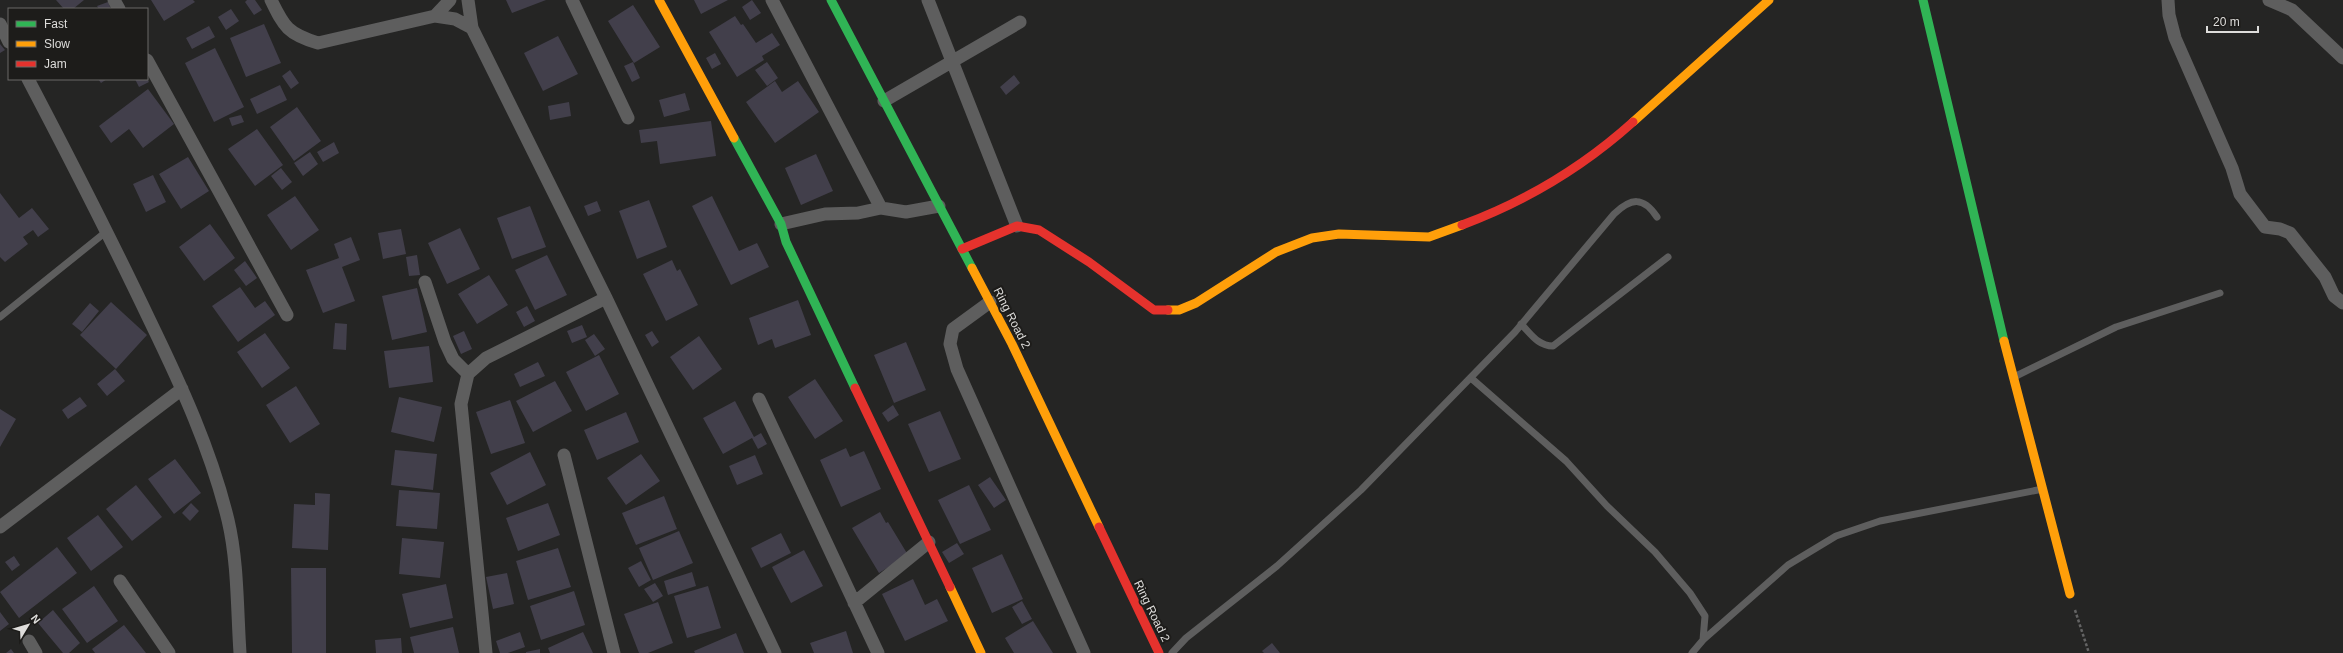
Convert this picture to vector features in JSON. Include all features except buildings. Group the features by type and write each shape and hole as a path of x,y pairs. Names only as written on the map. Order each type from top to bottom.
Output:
{"street":[{"path":"271,0 282,23 299,37 318,43 436,16 455,19 472,28"},
{"path":"436,16 450,0"},
{"path":"468,0 472,28 606,298 775,653"},
{"path":"572,0 628,118"},
{"path":"659,0 781,224 786,242 981,653"},
{"path":"772,0 881,208"},
{"name":"Ring Road 2","path":"831,0 990,302 1159,653"},
{"path":"928,0 1017,226"},
{"path":"962,249 1017,226 1039,230 1089,262 1154,310 1179,310 1196,303 1276,252 1312,238 1339,234 1429,237 1470,222 1559,179 1611,142 1769,0"},
{"path":"1923,0 1988,280 2070,594"},
{"path":"2168,0 2169,15 2175,38 2232,168 2240,194 2265,227 2280,229 2290,233 2325,277 2334,296 2343,303"},
{"path":"2269,0 2292,10 2343,58"},
{"path":"884,101 1020,22"},
{"path":"0,24 8,40"},
{"path":"148,62 287,315"},
{"path":"29,80 108,231 182,389 212,464 228,522 236,577 240,653"},
{"path":"781,224 825,214 858,213 881,208 906,212 939,206"},
{"path":"425,282 445,342 453,359 468,374"},
{"path":"486,653 461,404 468,374 486,358 606,298"},
{"path":"990,302 953,329 950,344 956,369 1084,653"},
{"path":"0,527 182,389"},
{"path":"759,399 878,653"},
{"path":"564,456 614,653"},
{"path":"854,604 929,542"},
{"path":"120,581 169,653"},
{"path":"28,641 36,653"}],"lane":[{"path":"1172,653 1186,638 1277,566 1343,506 1471,378 1521,324 1614,214 1626,203 1638,201 1652,209 1657,217"},
{"path":"0,317 108,231"},
{"path":"1521,324 1539,342 1545,346 1553,346 1668,257"},
{"path":"2014,377 2116,327 2220,293"},
{"path":"1471,378 1566,461 1607,506 1655,552 1690,593 1706,616 1703,640"},
{"path":"1692,653 1703,640 1788,565 1836,536 1880,521 2043,489"}],"path":[{"path":"2070,594 2089,653"}],"traffic: fast":[{"path":"831,0 972,268"},
{"path":"1923,0 2004,341"},
{"path":"734,138 781,224 786,242 855,388"}],"traffic: slow":[{"path":"659,0 734,138"},
{"path":"1633,122 1769,0"},
{"path":"1168,310 1179,310 1196,303 1276,252 1312,238 1339,234 1429,237 1462,225"},
{"path":"972,268 1012,344 1099,527"},
{"path":"2004,341 2070,594"},
{"path":"950,587 981,653"}],"traffic: jam":[{"path":"1462,225 1485,216 1530,194 1574,168 1633,122"},
{"path":"962,249 1017,226 1039,230 1089,262 1154,310 1168,310"},
{"path":"855,388 950,587"},
{"path":"1099,527 1159,653"}]}
